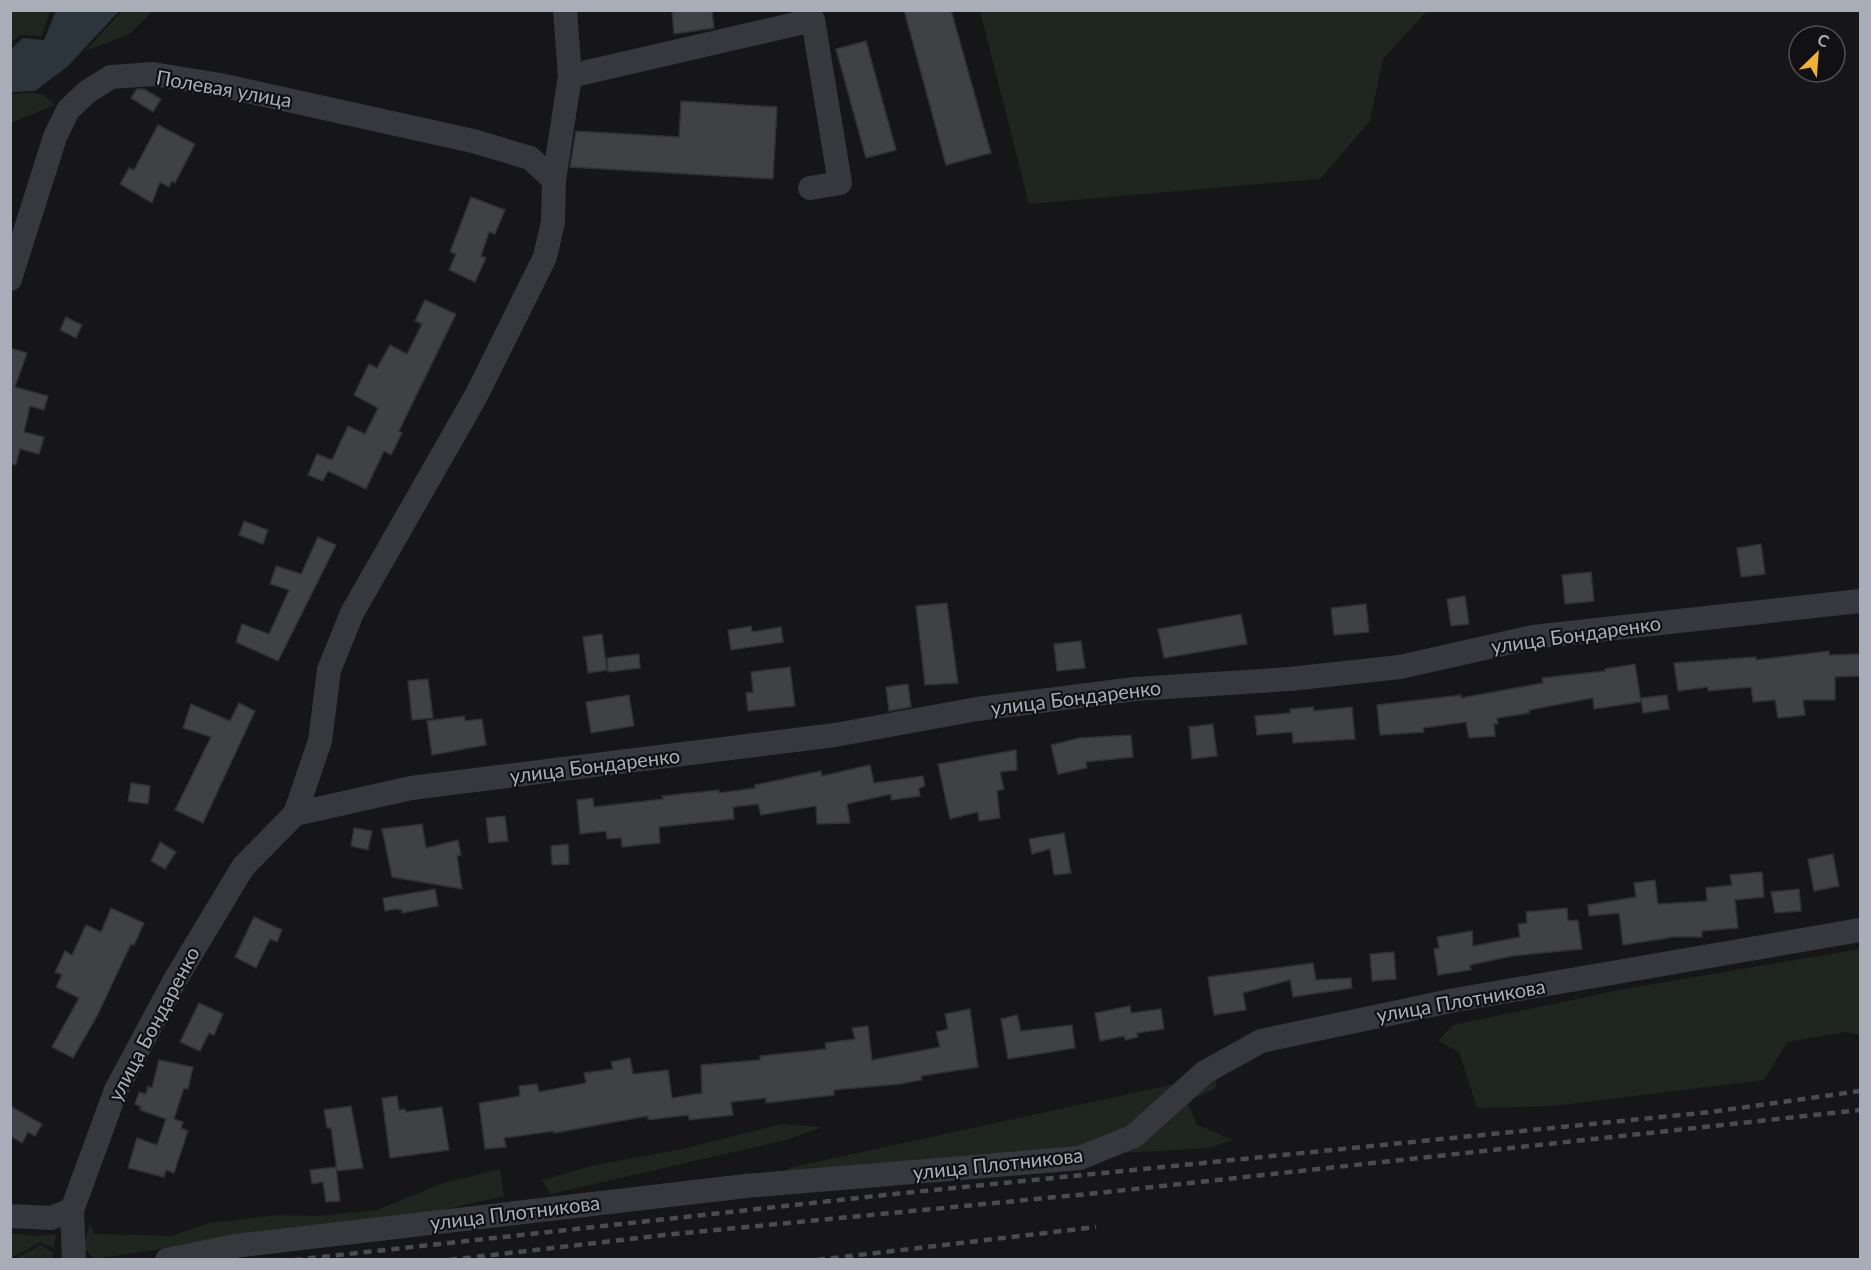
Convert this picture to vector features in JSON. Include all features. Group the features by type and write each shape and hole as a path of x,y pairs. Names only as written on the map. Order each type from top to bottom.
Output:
{"street":[{"name":"улица Бондаренко","path":"74,1260 72,1210 116,1090 175,980 243,867 295,814 320,741 328,670 352,613 476,396 545,257 552,222 554,180 570,76 566,10"},
{"path":"570,76 814,15 840,183 810,188"},
{"name":"Полевая улица","path":"10,279 55,137 68,110 87,92 111,77 153,74 220,85 473,141 530,158 554,180"},
{"name":"улица Бондаренко","path":"295,814 411,788 835,735 977,710 1135,689 1290,678 1400,667 1533,637 1860,601"},
{"name":"улица Плотникова","path":"167,1260 235,1246 699,1191 1080,1158 1134,1136 1205,1072 1261,1041 1455,1000 1860,930"},
{"path":"10,1216 51,1218 72,1210"}],"shaded area":[{"path":"11,10 50,11 42,36 19,35 11,43"},
{"path":"980,10 1427,11 1383,59 1370,121 1320,179 1029,204"},
{"path":"56,11 119,11 68,66 35,91 11,92 11,49 23,38 44,40"},
{"path":"122,11 153,11 128,35 85,51"},
{"path":"11,94 44,95 55,105 11,123"},
{"path":"1860,949 1860,1035 1846,1032 1787,1042 1764,1080 1553,1106 1477,1108 1459,1052 1438,1041 1453,1025 1625,989"},
{"path":"1217,1075 1216,1088 1187,1102 1197,1125 1234,1140 1208,1148 1122,1153 970,1168 883,1187 793,1188 788,1168"},
{"path":"782,1124 822,1127 786,1140 550,1194 542,1180 596,1165 682,1149"},
{"path":"500,1169 504,1196 399,1220 218,1240 94,1259 83,1247 90,1223 94,1234 172,1236 209,1223 279,1215 318,1216 377,1210 441,1184"},
{"path":"11,1233 34,1236 56,1234 54,1248 40,1242 11,1258"},
{"path":"41,1245 54,1253 52,1259 15,1259"}],"building":[{"path":"672,10 712,10 714,28 674,34"},
{"path":"904,10 951,10 991,153 946,165"},
{"path":"866,41 896,150 866,158 836,49"},
{"path":"137,89 144,89 161,99 153,112 131,98"},
{"path":"681,101 777,107 773,179 570,167 576,131 679,137"},
{"path":"158,125 195,144 175,183 172,181 169,187 160,182 152,203 120,184 129,168 134,170"},
{"path":"471,197 505,210 495,234 489,232 481,256 486,258 475,282 449,270 456,254 450,252"},
{"path":"425,300 456,314 399,431 402,433 391,455 384,451 366,489 328,471 323,481 308,475 317,454 332,460 348,426 365,434 378,408 354,395 369,364 377,368 390,345 407,354 422,324 415,321"},
{"path":"66,317 82,325 76,338 60,330"},
{"path":"10,348 27,353 15,387 48,396 44,410 30,406 24,432 44,437 39,454 20,449 16,465 10,464"},
{"path":"244,521 268,530 263,544 239,535"},
{"path":"318,537 336,545 278,661 236,642 242,624 269,634 289,590 270,584 276,566 301,574"},
{"path":"1761,544 1765,574 1741,577 1737,548"},
{"path":"1591,572 1594,601 1565,604 1562,575"},
{"path":"1465,596 1469,624 1451,626 1447,599"},
{"path":"947,603 958,683 925,685 916,606"},
{"path":"1366,604 1369,632 1334,635 1331,608"},
{"path":"1241,614 1247,644 1164,658 1158,629"},
{"path":"751,626 752,632 781,627 783,642 731,650 728,630"},
{"path":"602,634 607,670 588,673 583,637"},
{"path":"1081,641 1085,668 1057,671 1054,644"},
{"path":"1829,651 1829,655 1860,654 1860,676 1835,677 1835,700 1803,700 1805,715 1778,718 1775,700 1753,702 1751,687 1708,691 1708,687 1678,691 1674,663 1756,657 1756,660"},
{"path":"639,654 640,668 608,672 607,658"},
{"path":"1635,664 1641,702 1594,709 1593,698 1529,710 1529,713 1497,718 1498,724 1494,724 1495,736 1469,738 1466,722 1423,728 1424,732 1380,735 1377,705 1461,695 1461,698 1543,683 1542,678 1605,671 1605,669"},
{"path":"790,667 795,706 748,711 746,693 753,692 751,672"},
{"path":"428,679 433,718 412,720 408,681"},
{"path":"908,684 911,707 889,711 886,687"},
{"path":"629,695 634,726 591,733 586,702"},
{"path":"1667,695 1669,709 1643,713 1641,698"},
{"path":"239,703 255,711 203,823 175,810 211,737 183,728 191,704 230,721"},
{"path":"1313,707 1314,711 1352,707 1355,739 1293,743 1292,732 1257,735 1255,716 1290,713 1290,709"},
{"path":"464,716 465,721 482,719 486,745 432,755 427,721"},
{"path":"1213,724 1217,756 1192,759 1189,727"},
{"path":"1131,735 1133,757 1086,762 1087,768 1058,774 1051,745 1080,738"},
{"path":"1016,750 1017,770 1000,772 1004,789 997,791 1000,818 979,821 978,812 950,819 938,764"},
{"path":"870,765 874,783 923,776 925,786 919,788 920,796 891,800 891,794 847,804 850,823 817,824 816,806 761,815 758,804 733,807 734,819 659,827 660,843 622,847 621,838 607,839 606,831 580,834 577,800 593,798 594,807 663,799 662,796 719,790 719,793 755,788 755,785 821,771 822,776"},
{"path":"131,783 150,786 148,804 128,801"},
{"path":"505,816 508,841 489,843 486,818"},
{"path":"422,824 426,848 458,840 461,855 457,856 462,889 392,877 382,829"},
{"path":"354,828 372,831 368,850 351,846"},
{"path":"1064,833 1071,873 1054,875 1050,849 1032,854 1029,839"},
{"path":"160,842 176,852 165,869 151,861"},
{"path":"568,844 569,864 552,865 551,846"},
{"path":"1833,854 1839,886 1814,891 1808,859"},
{"path":"1762,872 1764,897 1735,900 1738,928 1702,931 1702,937 1674,937 1623,945 1619,913 1589,916 1588,905 1636,897 1634,883 1655,880 1658,904 1707,901 1706,888 1732,885 1730,875"},
{"path":"435,889 438,906 402,913 402,910 396,909 385,911 383,898"},
{"path":"1799,889 1801,911 1775,913 1771,892"},
{"path":"111,908 144,923 73,1058 52,1047 79,998 56,987 62,975 55,972 65,951 72,955 86,925 101,932"},
{"path":"1567,908 1568,921 1578,920 1582,949 1512,956 1470,965 1471,970 1438,975 1434,949 1439,948 1437,937 1472,931 1473,946 1520,937 1518,924 1527,923 1526,912"},
{"path":"254,917 282,930 277,942 270,939 256,968 235,957"},
{"path":"1394,952 1396,979 1372,981 1370,954"},
{"path":"1313,963 1316,980 1351,978 1352,988 1293,997 1290,980 1243,993 1246,1010 1214,1015 1208,977"},
{"path":"199,1003 223,1014 214,1035 209,1033 200,1051 180,1042"},
{"path":"1130,1006 1131,1013 1161,1009 1164,1029 1137,1033 1138,1037 1125,1040 1124,1036 1100,1041 1095,1013"},
{"path":"970,1009 978,1067 921,1076 922,1080 900,1084 834,1090 834,1095 766,1103 766,1098 731,1102 733,1115 689,1120 688,1115 648,1120 648,1116 554,1133 554,1131 504,1138 506,1147 485,1149 479,1103 520,1096 519,1086 537,1084 539,1092 586,1083 584,1073 613,1069 611,1062 630,1058 633,1074 668,1070 672,1098 702,1093 701,1065 760,1060 760,1056 826,1049 825,1043 855,1039 852,1028 868,1026 872,1060 940,1047 936,1032 948,1029 945,1014"},
{"path":"1017,1015 1021,1031 1072,1025 1075,1048 1008,1059 1001,1019"},
{"path":"159,1060 193,1067 188,1089 184,1088 174,1119 183,1122 181,1128 188,1131 174,1173 166,1170 164,1177 128,1168 137,1138 157,1145 166,1119 140,1110 141,1107 135,1104 139,1092 146,1094 148,1086 152,1088"},
{"path":"397,1096 399,1110 405,1109 406,1112 442,1107 449,1150 390,1158 382,1098"},
{"path":"10,1106 42,1124 35,1136 28,1132 22,1143 10,1136"},
{"path":"351,1106 363,1168 337,1171 331,1128 327,1128 324,1110"},
{"path":"336,1167 340,1201 326,1202 323,1182 312,1184 310,1170"}],"railway":[{"path":"294,1260 894,1194 1711,1112 1860,1091"},
{"path":"449,1260 664,1235 1098,1193 1860,1110"},
{"path":"817,1260 1096,1227"}]}
